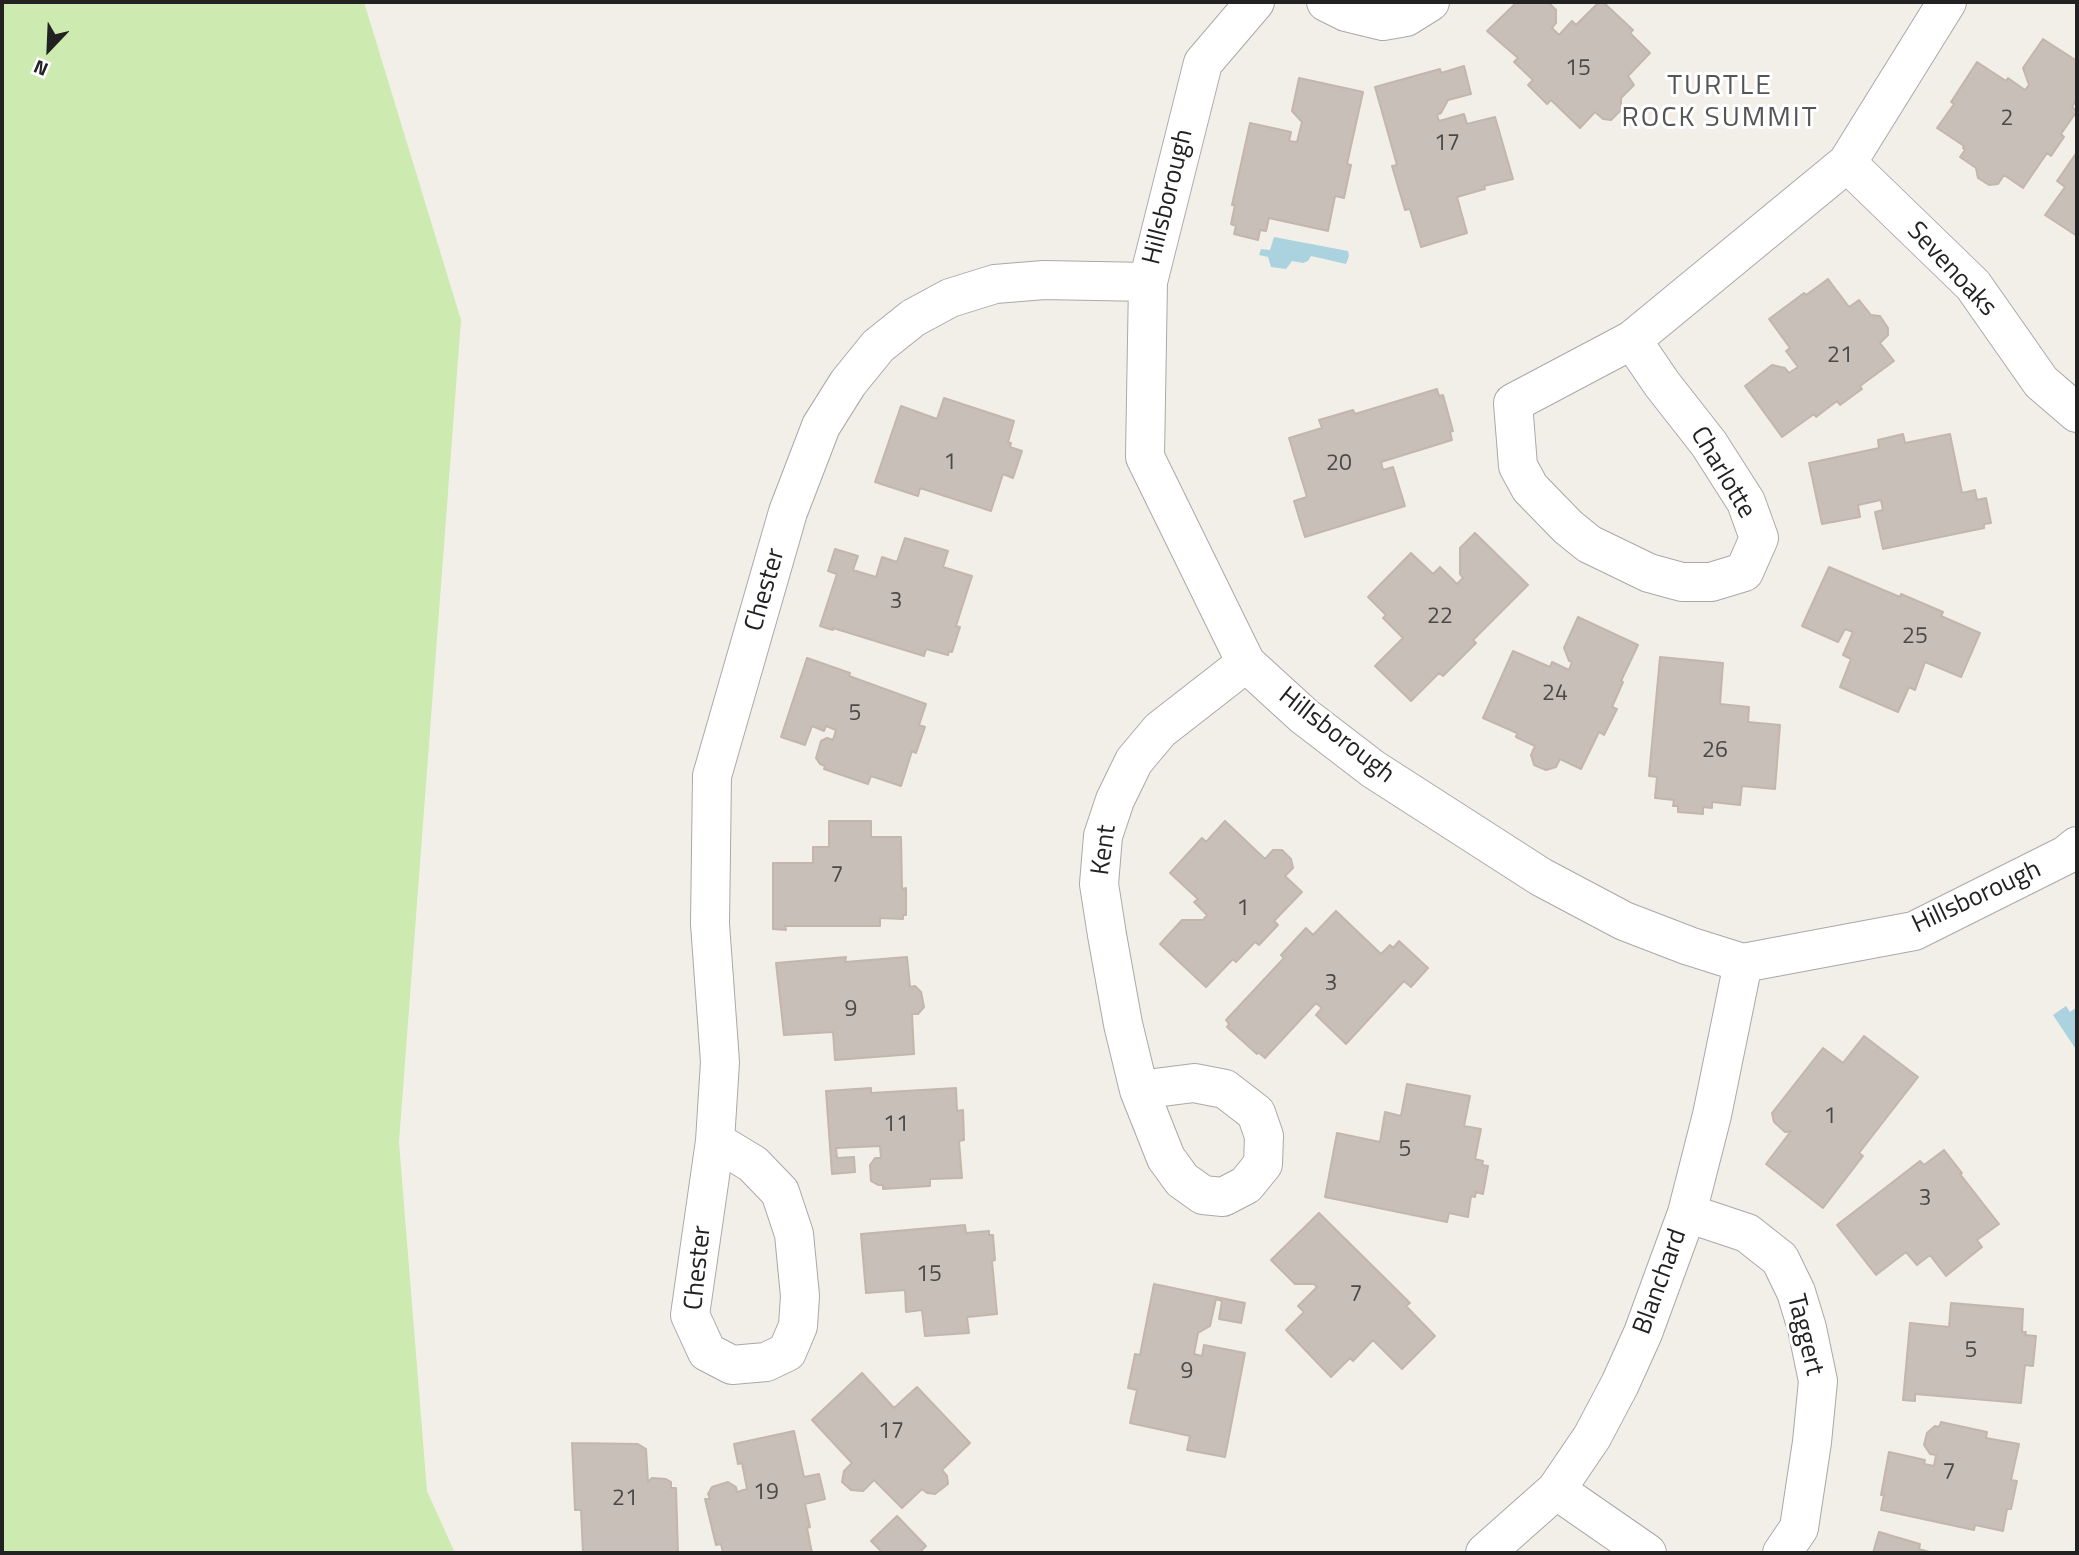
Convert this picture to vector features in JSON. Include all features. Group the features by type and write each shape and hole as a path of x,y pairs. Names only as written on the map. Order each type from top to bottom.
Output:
{"street":[{"name":"Hillsborough","path":"1255,2 1203,64 1148,282 1145,457 1246,663 1304,716 1373,769 1541,877 1624,921 1743,963 1914,931 2066,855 2077,846"},
{"path":"1326,2 1346,12 1383,21 1406,17 1430,2"},
{"name":"Charlotte","path":"1632,341 1709,444 1746,502 1759,538 1744,572 1711,582 1682,582 1649,573 1589,544 1568,527 1530,488 1518,466 1513,403 1632,341 1847,163 1947,2"},
{"name":"Sevenoaks","path":"1847,163 1973,285 2041,382 2077,413"},
{"name":"Chester","path":"715,1141 753,1164 780,1192 794,1234 800,1296 798,1326 787,1352 766,1362 732,1365 707,1352 690,1315 715,1141 720,1062 709,924 712,776 788,512 821,426 848,383 878,346 913,318 950,298 995,284 1044,280 1148,282"},
{"name":"Kent","path":"1139,1090 1124,1024 1099,884 1103,836 1115,800 1134,761 1142,751 1160,730 1246,663"},
{"name":"Blanchard","path":"1485,1553 1556,1490 1592,1437 1643,1333 1687,1213 1712,1115 1743,963"},
{"name":"Taggert","path":"1687,1213 1747,1233 1780,1259 1796,1292 1807,1328 1818,1381 1812,1442 1799,1528 1782,1553"},
{"path":"1556,1490 1647,1553"}],"green space":[{"path":"2,2 364,2 461,320 399,1142 427,1491 455,1553 2,1553"}],"water":[{"path":"1274,237 1348,251 1349,256 1346,264 1311,256 1303,263 1292,261 1286,269 1271,267 1268,257 1259,255 1261,249 1270,250"},
{"path":"2066,1006 2070,1012 2077,1007 2077,1051 2053,1015"}],"building":[{"path":"1517,2 1548,2 1556,10 1556,23 1552,28 1559,35 1572,21 1576,25 1599,2 1603,2 1633,30 1630,33 1650,53 1628,76 1634,85 1621,98 1621,110 1611,120 1603,119 1595,112 1580,128 1551,100 1547,104 1528,85 1533,80 1514,62 1518,58 1487,31"},
{"path":"2043,39 2077,61 2077,99 2072,107 2077,111 2061,134 2064,137 2051,156 2047,153 2023,188 2004,175 1998,184 1989,185 1978,178 1976,168 1960,157 1965,150 1964,146 1937,128 1977,62 2025,90 2029,85 2023,68"},
{"path":"1464,66 1471,94 1448,100 1437,115 1439,121 1464,114 1467,124 1495,117 1513,179 1484,186 1485,189 1457,197 1467,233 1421,247 1410,209 1405,210 1392,166 1397,165 1375,87 1440,69 1441,73"},
{"path":"1299,78 1363,92 1347,164 1351,165 1344,198 1335,196 1328,231 1269,218 1266,231 1260,230 1258,240 1234,234 1236,226 1231,224 1235,205 1232,205 1250,123 1291,132 1289,141 1297,142 1302,122 1292,111"},
{"path":"2077,152 2077,236 2045,215 2065,187 2057,181"},
{"path":"1828,279 1849,307 1859,300 1871,315 1880,316 1888,328 1888,335 1880,343 1894,361 1840,405 1837,401 1782,437 1745,386 1772,365 1785,368 1789,373 1798,367 1786,351 1790,348 1769,319"},
{"path":"1437,389 1439,396 1443,395 1453,431 1450,432 1452,440 1381,462 1383,470 1393,467 1405,506 1305,537 1294,501 1307,497 1289,438 1322,428 1319,420 1353,410 1355,414"},
{"path":"944,398 1014,421 1008,442 1011,443 1010,447 1022,451 1013,478 1003,474 991,511 920,488 918,496 875,482 901,406 937,419"},
{"path":"1903,434 1905,443 1950,434 1962,493 1975,490 1977,500 1986,498 1991,523 1984,524 1984,528 1883,549 1875,512 1883,510 1881,500 1858,505 1860,517 1822,524 1809,463 1879,448 1878,440"},
{"path":"1475,533 1528,585 1473,640 1476,643 1443,676 1439,673 1411,701 1375,666 1403,638 1383,618 1386,615 1368,597 1411,553 1433,574 1440,567 1457,584 1463,578 1460,574 1460,548"},
{"path":"905,538 948,551 943,567 972,576 956,626 960,627 952,652 949,651 948,655 926,649 924,656 820,626 837,574 828,571 835,549 858,556 853,570 876,577 882,557 897,562"},
{"path":"1829,567 1943,612 1941,616 1980,633 1961,677 1925,662 1915,690 1909,687 1898,712 1840,687 1851,659 1843,655 1853,632 1845,629 1838,642 1802,626"},
{"path":"1578,617 1638,645 1612,707 1617,709 1604,735 1599,732 1581,769 1560,759 1556,767 1546,770 1534,765 1531,755 1535,746 1516,737 1517,733 1483,718 1513,651 1550,667 1552,662 1569,670 1572,662 1569,661 1564,648"},
{"path":"1660,657 1723,663 1720,704 1749,707 1748,722 1780,725 1775,789 1742,786 1740,805 1712,802 1712,808 1703,807 1703,814 1678,812 1678,806 1673,806 1674,800 1655,798 1657,777 1649,776"},
{"path":"807,658 926,704 919,725 925,727 916,753 912,751 901,786 871,776 868,784 824,769 825,766 816,758 821,741 827,738 833,740 836,730 826,726 824,731 812,726 805,745 781,737"},
{"path":"829,821 871,821 871,837 901,837 902,889 906,888 906,915 903,915 903,919 880,918 880,926 785,926 786,930 773,929 773,863 813,863 813,847 829,847"},
{"path":"1225,821 1265,859 1273,850 1282,850 1291,859 1293,868 1285,876 1302,892 1274,921 1278,925 1259,945 1255,942 1236,962 1233,959 1206,987 1160,944 1182,920 1203,920 1207,915 1194,902 1198,899 1170,873 1202,838 1206,842"},
{"path":"1336,911 1381,954 1390,945 1393,948 1399,941 1428,968 1411,987 1404,981 1346,1044 1316,1015 1322,1008 1316,1003 1265,1058 1258,1052 1257,1054 1227,1027 1229,1024 1226,1020 1284,958 1281,955 1306,928 1313,935"},
{"path":"846,957 845,962 907,957 910,987 915,986 921,992 924,1007 918,1014 912,1014 914,1054 835,1060 833,1032 784,1035 776,963"},
{"path":"1864,1036 1918,1077 1859,1153 1863,1156 1823,1208 1766,1164 1791,1131 1785,1132 1774,1122 1772,1113 1823,1048 1843,1063"},
{"path":"1407,1084 1470,1096 1464,1126 1481,1129 1475,1159 1488,1166 1483,1194 1476,1192 1475,1197 1471,1196 1468,1217 1449,1213 1447,1222 1325,1197 1337,1133 1380,1142 1385,1112 1401,1116"},
{"path":"871,1088 871,1093 956,1088 957,1111 963,1110 964,1140 959,1141 962,1178 930,1179 930,1186 883,1189 883,1185 871,1181 870,1165 875,1158 881,1158 880,1146 836,1148 837,1158 854,1157 855,1172 832,1174 826,1091"},
{"path":"1944,1150 1999,1224 1977,1240 1982,1247 1946,1276 1930,1255 1917,1265 1906,1252 1876,1275 1837,1225 1920,1161 1924,1165"},
{"path":"1319,1213 1410,1303 1406,1306 1435,1336 1402,1369 1373,1340 1353,1361 1350,1358 1331,1377 1286,1330 1304,1312 1298,1306 1317,1287 1314,1284 1295,1284 1271,1260"},
{"path":"965,1225 966,1233 989,1231 989,1235 993,1235 995,1260 992,1261 997,1314 967,1317 969,1333 925,1336 922,1310 906,1312 905,1290 866,1293 861,1234"},
{"path":"1154,1284 1245,1303 1241,1323 1219,1319 1222,1301 1216,1299 1210,1326 1198,1333 1194,1354 1202,1356 1204,1345 1245,1353 1225,1457 1187,1450 1190,1436 1130,1423 1137,1390 1128,1388 1135,1354 1140,1355"},
{"path":"1951,1303 2023,1309 2022,1332 2036,1336 2033,1366 2025,1365 2021,1403 1915,1394 1915,1401 1903,1400 1910,1323 1949,1327"},
{"path":"862,1373 894,1408 917,1387 970,1443 942,1470 947,1476 948,1484 935,1494 922,1489 902,1508 874,1480 863,1491 851,1490 842,1482 844,1471 852,1463 812,1420"},
{"path":"1941,1422 1987,1432 1986,1438 2019,1444 2011,1480 2017,1481 2003,1531 1975,1525 1974,1530 1881,1510 1889,1452 1925,1460 1924,1464 1934,1466 1936,1455 1930,1454 1924,1445 1927,1433 1935,1426 1939,1427"},
{"path":"794,1431 804,1477 819,1474 825,1499 805,1504 812,1553 723,1553 721,1544 716,1545 705,1499 710,1499 708,1494 712,1487 728,1482 736,1487 737,1492 747,1489 742,1463 738,1464 734,1444"},
{"path":"572,1443 638,1444 646,1449 648,1482 652,1478 666,1479 671,1482 671,1488 676,1488 678,1553 583,1553 581,1510 575,1510"},
{"path":"897,1516 926,1546 919,1553 883,1553 871,1541"},
{"path":"1879,1532 1920,1544 1919,1549 1933,1553 1873,1553"}],"district":[{"name":"TURTLE ROCK SUMMIT","path":"1720,103"}]}
